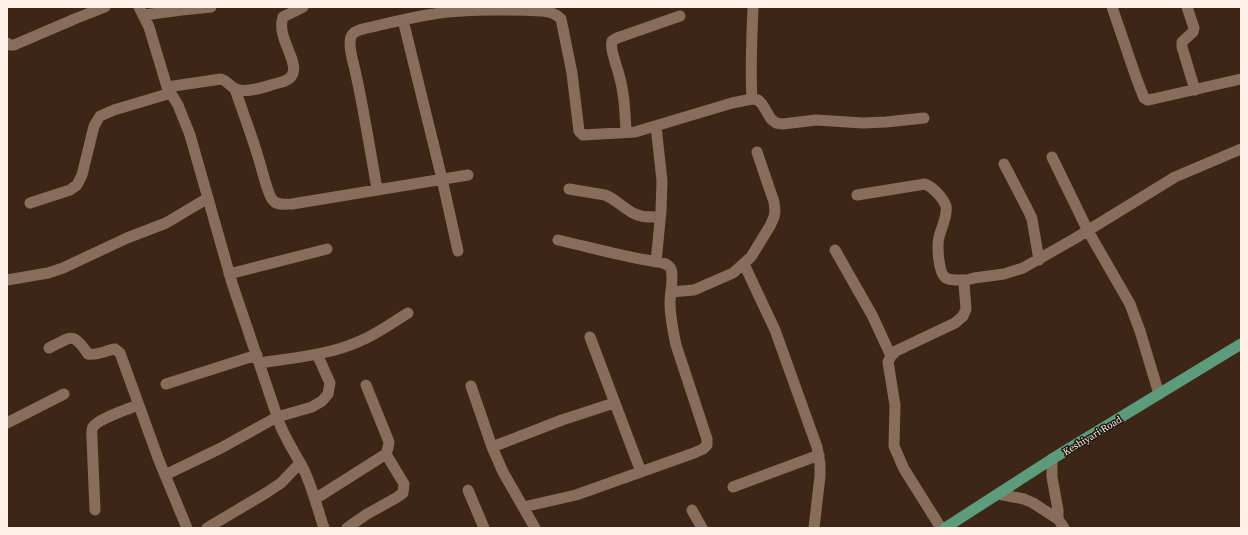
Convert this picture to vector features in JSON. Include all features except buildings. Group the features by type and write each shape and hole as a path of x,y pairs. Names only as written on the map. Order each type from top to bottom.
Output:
{"main road":[{"name":"Keshiyari Road","path":"945,528 1052,459 1241,344"}],"street":[{"path":"7,43 14,45 105,7"},
{"path":"211,7 142,11 149,27 169,90 178,105 190,135 229,274 277,416 287,442 300,463 315,499 324,528"},
{"path":"235,89 249,90 280,82 291,76 294,72 293,66 281,22 283,17 303,7"},
{"path":"752,99 751,78 753,7"},
{"path":"1112,7 1136,77 1144,98 1147,100 1241,79"},
{"path":"1187,7 1194,28 1193,32 1182,42 1182,47 1195,90"},
{"path":"377,190 352,54 350,42 351,36 355,32 366,28 403,20 462,11 490,8 542,11 557,14 560,19 572,73 579,131 583,135 635,132 732,103 752,99 758,100 762,104 771,119 776,123 783,124 816,120 863,123 924,118"},
{"path":"626,132 623,88 612,51 612,41 680,16"},
{"path":"403,20 458,251"},
{"path":"30,203 70,190 77,185 82,175 94,126 100,116 169,90 221,79 226,80 235,89 269,192 272,199 276,203 292,204 468,175"},
{"path":"656,126 662,181 656,262"},
{"path":"857,195 925,184 931,186 946,207 938,244 940,269 942,274 950,279 967,280 1004,274 1023,268 1088,231 1175,177 1241,149"},
{"path":"671,292 686,292 706,285 733,273 751,257 770,226 775,211 774,202 757,152"},
{"path":"1052,157 1088,231 1130,304 1159,394"},
{"path":"1004,164 1032,219 1039,260"},
{"path":"569,188 611,197 634,214 660,217"},
{"path":"7,280 48,273 63,268 127,238 166,223 208,198"},
{"path":"523,507 576,495 694,453 703,449 707,445 707,440 695,400 676,345 671,323 671,269 667,265 656,262 630,258 558,240"},
{"path":"229,274 327,249"},
{"path":"835,250 872,315 891,356"},
{"path":"744,264 776,330 819,455 820,476 814,528"},
{"path":"941,528 904,469 894,446 895,405 888,362 896,351 955,323 963,316 966,309 964,284 967,280"},
{"path":"166,384 258,359 317,354 337,349 360,341 408,313"},
{"path":"590,337 641,472"},
{"path":"49,348 71,338 76,339 88,354 93,355 109,349 115,349 120,353 138,405 187,528"},
{"path":"165,475 222,448 277,416 312,407 322,401 328,394 330,383 317,354"},
{"path":"315,499 386,454 389,442 366,385"},
{"path":"471,386 492,447 503,472 535,528"},
{"path":"7,423 64,394"},
{"path":"492,447 562,420 614,403"},
{"path":"95,510 92,439 93,426 102,420 138,405"},
{"path":"347,528 367,514 403,493 404,484 386,454"},
{"path":"733,487 819,455"},
{"path":"1052,459 1052,477 1061,523"},
{"path":"207,528 266,493 281,482 300,463"},
{"path":"468,490 484,528"},
{"path":"998,494 1028,501 1061,523"},
{"path":"692,510 702,528"}]}
